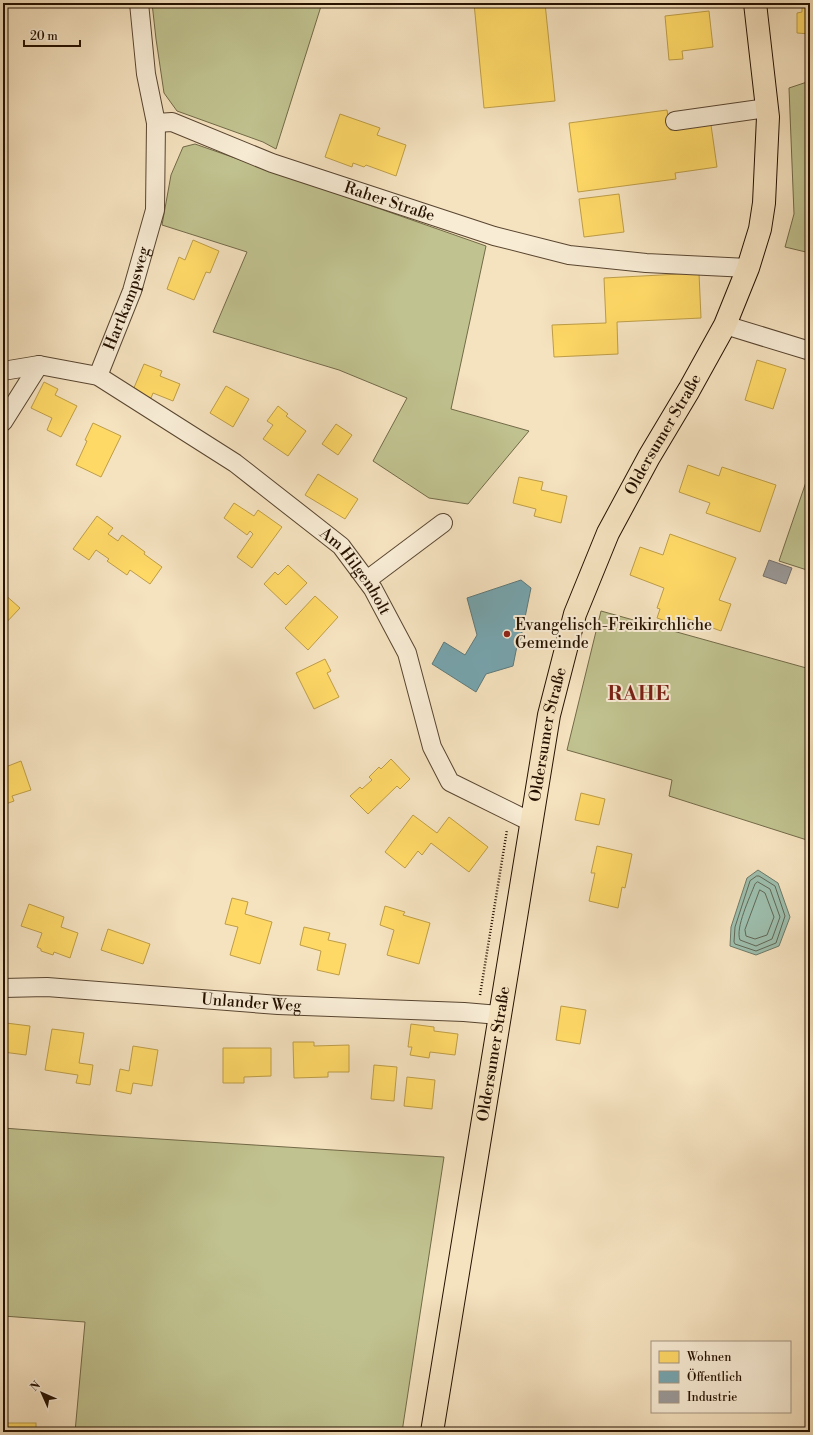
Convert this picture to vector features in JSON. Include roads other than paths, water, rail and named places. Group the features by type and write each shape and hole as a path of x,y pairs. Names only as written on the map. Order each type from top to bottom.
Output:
{"main road":[{"name":"Oldersumer Straße","path":"432,1432 549,715 574,614 608,533 649,457 690,390 725,325 748,268 760,229 764,203 768,117 755,3"}],"street":[{"path":"139,3 146,74 156,123"},
{"path":"675,121 767,108"},
{"name":"Raher Straße","path":"156,123 172,122 280,165 494,236 569,255 646,263 748,268"},
{"name":"Hartkampsweg","path":"98,376 132,291 155,210 156,123"},
{"path":"725,325 810,351"},
{"path":"3,371 39,365 98,376"},
{"path":"3,422 39,365"},
{"name":"Am Hilgenholt","path":"98,376 235,463 341,546 373,589 407,653 432,747 450,782 531,822"},
{"path":"367,580 443,523"},
{"name":"Unlander Weg","path":"3,988 47,987 278,1005 499,1015"}],"water":[{"path":"758,870 778,883 790,917 779,946 756,955 730,946 731,927 747,878"}],"place":[{"name":"Evangelisch-Freikirchliche Gemeinde","path":"507,634"}],"district":[{"name":"RAHE","path":"639,694"}]}
